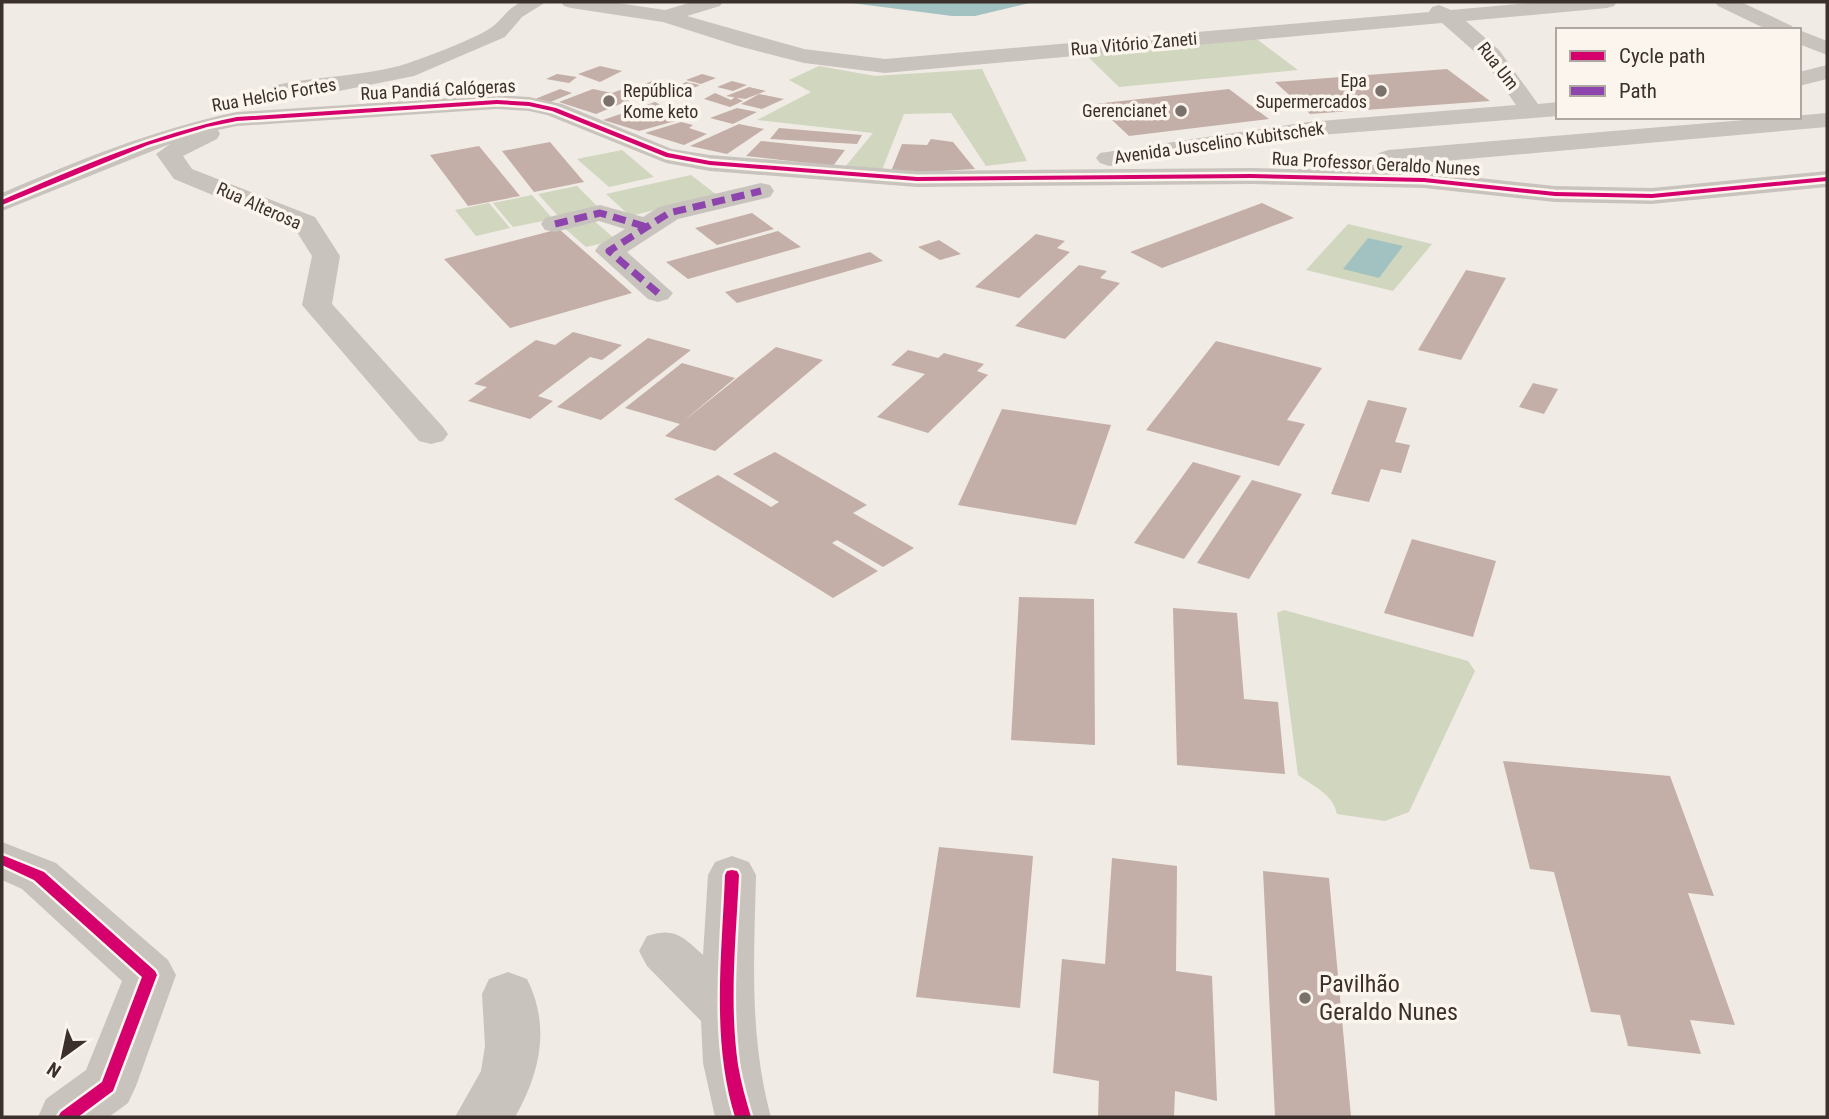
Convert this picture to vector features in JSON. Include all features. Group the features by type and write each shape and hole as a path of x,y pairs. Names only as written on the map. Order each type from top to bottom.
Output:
{"street":[{"name":"Rua Helcio Fortes","path":"89,164 136,132 185,111 286,90 380,77 430,62 498,33 515,13 536,2"},
{"path":"571,2 667,16 713,2"},
{"path":"1373,2 1400,21"},
{"name":"Rua Um","path":"1425,2 1483,43 1502,66 1531,111"},
{"name":"Rua Vitório Zaneti","path":"667,16 704,29 835,62 885,66 1607,2"},
{"path":"1725,2 1781,28"},
{"path":"1801,37 1827,50"},
{"path":"1801,78 1827,72"},
{"name":"Rua Pandiá Calógeras","path":"2,203 89,164 167,135 237,119 462,103 529,104 554,109 667,155 710,163 864,176 965,179"},
{"name":"Avenida Juscelino Kubitschek","path":"965,179 1308,129 1556,109"},
{"name":"Rua Alterosa","path":"237,119 169,154 183,174 305,223 326,256 317,305 431,434"},
{"path":"1251,176 1326,161 1413,158 1582,140 1827,120"},
{"name":"Rua Professor Geraldo Nunes","path":"965,179 1251,176 1424,180 1555,194 1652,196 1827,179"},
{"path":"659,293 608,251 669,212 761,191"},
{"path":"555,223 600,213 647,227"},
{"path":"2,860 38,876 150,975 108,1086 66,1117"},
{"path":"732,874 729,1015 733,1082 743,1117"},
{"path":"665,951 729,1015"},
{"path":"483,1117 511,1072 513,1060 508,994"}],"green space":[{"path":"1254,37 1298,70 1119,87 1083,52"},
{"path":"819,66 875,76 982,69 1027,161 986,166 951,113 904,114 882,170 845,167 873,133 757,120 811,92 789,80"},
{"path":"622,150 654,177 609,187 577,159"},
{"path":"691,175 717,195 630,216 606,194"},
{"path":"577,186 599,208 559,217 538,194"},
{"path":"532,195 553,219 513,227 493,203"},
{"path":"489,203 510,228 476,236 455,210"},
{"path":"591,218 616,240 586,247 561,225"},
{"path":"1348,224 1432,244 1393,291 1306,270"},
{"path":"1284,610 1468,661 1475,671 1409,812 1385,821 1337,814 1327,796 1298,775 1277,613"}],"water":[{"path":"844,2 1034,2 975,16 952,16"},
{"path":"1368,238 1403,246 1379,278 1343,269"}],"building":[{"path":"600,66 622,71 600,82 578,74"},
{"name":"Epa Supermercados","path":"1447,69 1490,101 1310,114 1275,82"},
{"path":"557,74 577,77 569,83 546,79"},
{"path":"702,74 716,78 701,84 686,80"},
{"path":"655,80 670,85 650,93 631,89"},
{"path":"732,81 747,85 733,91 717,87"},
{"path":"686,82 700,85 689,90 672,89"},
{"path":"749,87 766,91 745,99 726,96"},
{"path":"560,89 572,93 548,103 535,99"},
{"name":"República Kome keto","path":"593,89 612,93 623,89 642,95 596,114 559,102"},
{"name":"Gerencianet","path":"1229,89 1269,119 1129,136 1095,104"},
{"path":"715,93 731,100 735,97 743,101 730,107 704,99"},
{"path":"759,94 784,99 762,109 741,104"},
{"path":"655,102 686,118 639,131 603,120"},
{"path":"737,108 757,112 733,124 710,118"},
{"path":"681,122 693,125 689,128 707,134 684,145 645,133"},
{"path":"739,124 764,129 727,154 690,146"},
{"path":"779,128 862,135 857,144 770,139"},
{"path":"931,139 953,142 975,169 890,174 902,144 927,145"},
{"path":"761,141 845,150 833,166 746,156"},
{"path":"550,142 584,182 534,192 502,151"},
{"path":"479,146 520,196 468,206 430,155"},
{"path":"1403,163 1413,173 1348,169 1343,165"},
{"path":"1262,203 1294,218 1162,268 1130,252"},
{"path":"752,213 774,229 717,245 695,228"},
{"path":"559,229 632,293 510,328 444,259"},
{"path":"778,231 801,247 688,279 666,262"},
{"path":"1036,234 1065,241 1057,248 1070,252 1019,298 975,287"},
{"path":"939,240 961,254 940,260 918,247"},
{"path":"870,252 883,261 737,303 725,292"},
{"path":"1079,265 1107,271 1100,278 1120,283 1065,339 1015,326"},
{"path":"1466,270 1506,278 1461,360 1418,350"},
{"path":"573,332 622,345 602,360 590,357 538,396 553,401 530,419 468,401 487,387 474,384 536,340 555,345"},
{"path":"648,338 691,350 601,420 557,407"},
{"path":"1216,341 1322,368 1287,420 1305,424 1279,466 1146,430"},
{"path":"776,347 823,360 715,451 665,436"},
{"path":"908,350 938,358 944,353 984,364 977,371 988,375 928,433 877,417 925,374 891,365"},
{"path":"682,363 735,378 680,424 625,408"},
{"path":"1533,383 1558,389 1544,414 1519,407"},
{"path":"1368,400 1407,408 1395,442 1410,445 1401,473 1381,469 1369,502 1331,494"},
{"path":"1002,409 1111,425 1076,525 958,505"},
{"path":"775,452 867,505 853,513 914,548 883,567 837,540 832,543 878,571 833,598 674,499 718,475 771,507 779,502 733,474"},
{"path":"1193,462 1241,476 1184,559 1134,543"},
{"path":"1252,480 1302,494 1249,579 1197,563"},
{"path":"1412,539 1496,561 1473,637 1384,613"},
{"path":"1019,597 1094,599 1095,745 1011,740"},
{"path":"1173,608 1237,613 1244,699 1278,702 1285,774 1177,765"},
{"path":"1503,761 1670,776 1714,896 1688,893 1735,1025 1690,1020 1701,1054 1628,1046 1620,1015 1591,1012 1554,872 1530,869"},
{"path":"939,847 1033,856 1020,1008 916,997"},
{"path":"1112,858 1177,866 1176,971 1212,976 1217,1101 1175,1091 1174,1117 1098,1117 1099,1081 1053,1073 1062,959 1105,964"},
{"name":"Pavilhão Geraldo Nunes","path":"1263,871 1329,878 1351,1117 1275,1117"}],"marked path":[{"path":"658,293 609,251 669,213 761,191"},
{"path":"555,224 600,213 647,227"}],"cycle path":[{"path":"2,203 146,143 237,119 497,102 554,109 666,155 710,163 917,179 1251,176 1424,180 1555,194 1652,196 1827,179"},
{"path":"2,860 39,876 150,975 108,1086 66,1117"},
{"path":"732,875 728,1031 735,1092 743,1117"}],"place":[{"name":"Epa Supermercados","path":"1381,91"},
{"name":"República Kome keto","path":"609,101"},
{"name":"Gerencianet","path":"1181,111"},
{"name":"Pavilhão Geraldo Nunes","path":"1305,998"}]}
